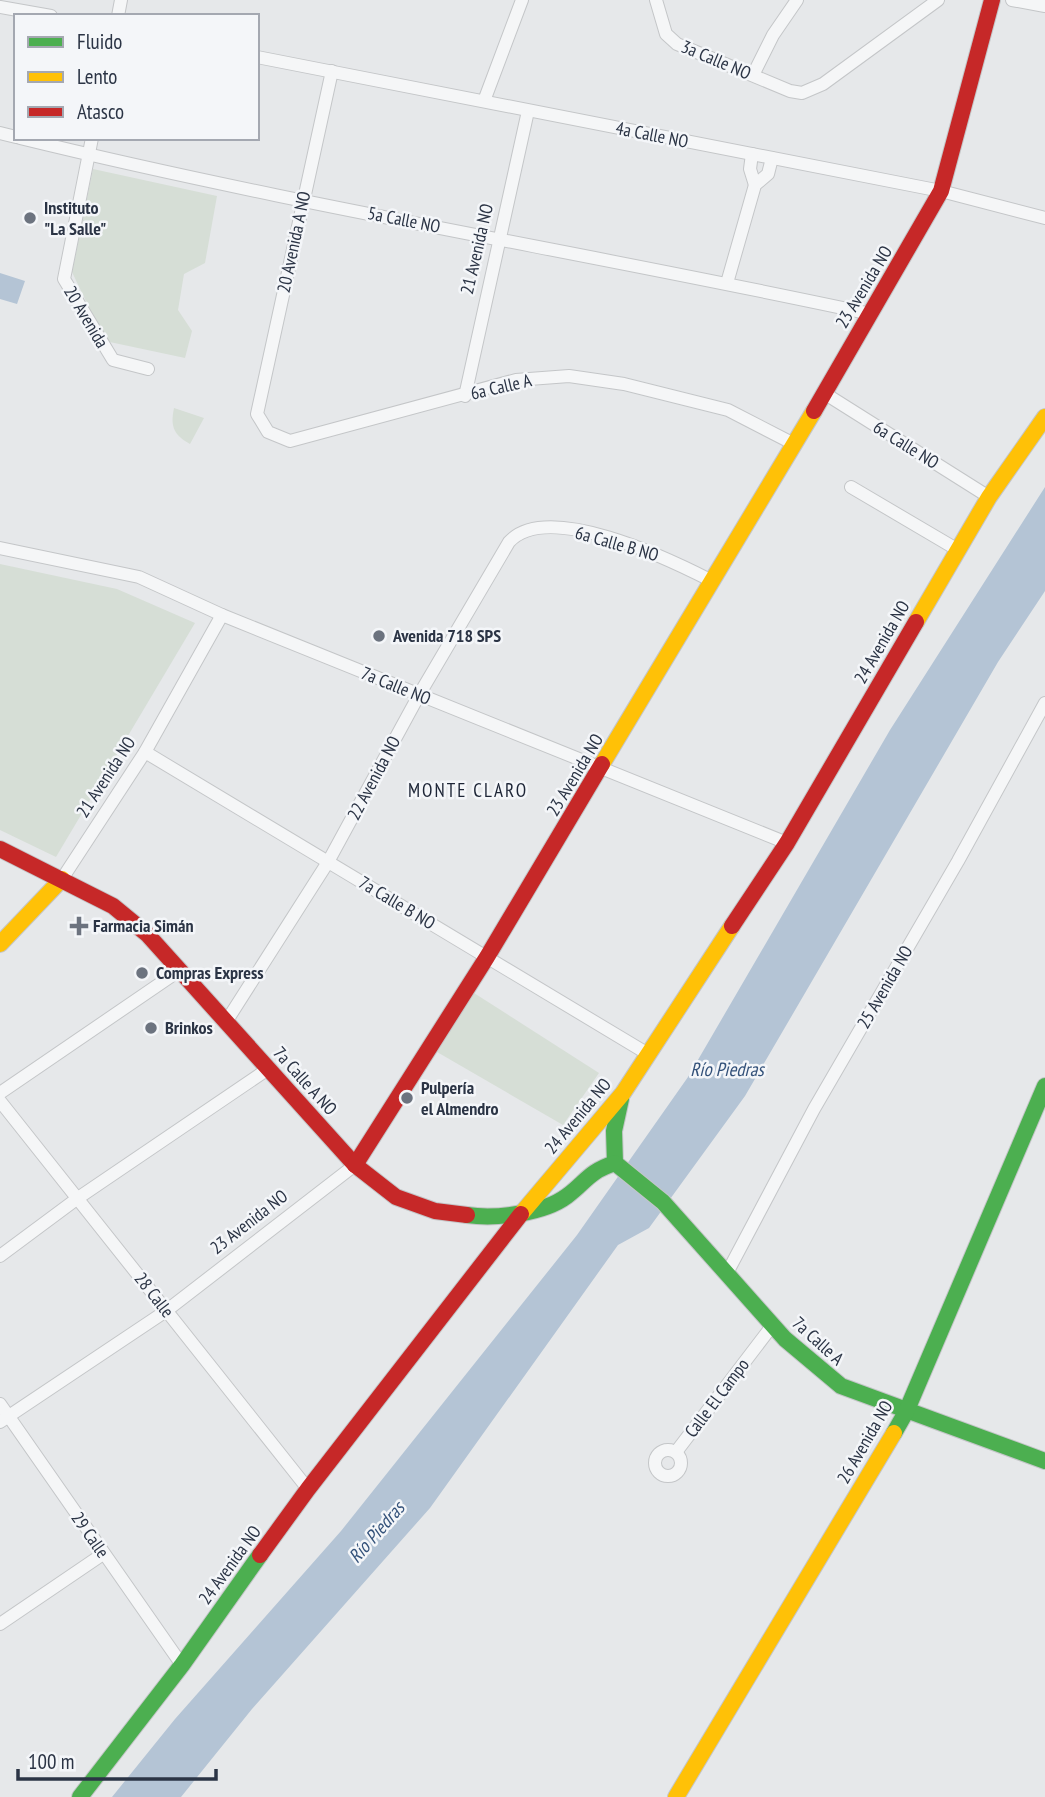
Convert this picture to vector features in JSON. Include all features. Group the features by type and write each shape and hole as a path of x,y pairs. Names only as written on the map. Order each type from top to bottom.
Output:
{"street":[{"path":"484,101 522,0"},
{"name":"3a Calle NO","path":"656,0 662,24 671,40 790,91 802,93 823,84 938,0"},
{"path":"753,75 773,35 797,0"},
{"name":"23 Avenida NO","path":"4,1419 166,1311 355,1165 487,957 794,444 941,191 992,0"},
{"path":"1012,0 1045,6"},
{"path":"0,7 40,14"},
{"name":"4a Calle NO","path":"259,57 941,191 1045,218"},
{"name":"20 Avenida A NO","path":"257,414 332,71"},
{"name":"21 Avenida NO","path":"465,396 528,111"},
{"name":"5a Calle NO","path":"26,140 303,200 871,314"},
{"name":"20 Avenida","path":"92,140 64,279 113,360 148,369"},
{"path":"727,283 755,185 750,169 752,154"},
{"path":"755,185 768,174 772,158"},
{"name":"6a Calle A","path":"257,414 268,432 290,441 465,396 516,380 569,376 624,384 729,410 794,444"},
{"name":"6a Calle NO","path":"824,393 989,497"},
{"name":"24 Avenida NO","path":"79,1797 182,1665 308,1489 519,1215 623,1093 787,842 989,497 1045,417"},
{"path":"851,487 958,550"},
{"name":"6a Calle B NO","path":"517,532 545,526 586,533 661,556 712,581"},
{"name":"22 Avenida NO","path":"226,1022 328,862 419,695 517,532"},
{"name":"7a Calle NO","path":"0,548 139,577 222,615 787,842"},
{"name":"21 Avenida NO","path":"0,944 62,879 145,752 222,615"},
{"name":"25 Avenida NO","path":"727,1273 814,1109 952,873 1045,702"},
{"name":"7a Calle B NO","path":"145,752 648,1054"},
{"name":"7a Calle A NO","path":"0,849 113,906 147,934 355,1165 396,1197 435,1212 473,1216 519,1215 565,1198 594,1170 618,1165"},
{"path":"0,1093 180,970"},
{"path":"0,1256 78,1198 268,1069"},
{"name":"26 Avenida NO","path":"676,1797 906,1412 1045,1086"},
{"path":"618,1165 614,1131 623,1093"},
{"name":"28 Calle","path":"0,1101 308,1489"},
{"name":"7a Calle A","path":"618,1165 671,1208 772,1326 816,1369 841,1386 1045,1461"},
{"name":"Calle El Campo","path":"676,1452 772,1326"},
{"name":"29 Calle","path":"0,1404 4,1419 182,1665"},
{"path":"0,1624 103,1554"}],"shaded area":[{"path":"93,169 217,196 205,263 184,274 178,310 192,331 185,358 105,341 72,272"},
{"path":"174,408 204,418 190,444 174,430"},
{"path":"0,564 117,589 195,623 56,857 0,830"},
{"path":"474,993 599,1073 563,1125 437,1052"}],"water":[{"path":"0,273 25,281 17,304 0,299"},
{"name":"Río Piedras","path":"1045,487 1045,591 998,662 745,1096 649,1228 618,1245 430,1508 252,1709 181,1797 112,1797 175,1719 341,1531 577,1235 688,1077 890,730"}],"traffic: fast":[{"path":"894,1433 906,1412 1045,1086"},
{"path":"621,1099 614,1131 615,1163 663,1202 785,1339 841,1386 1045,1461"},
{"path":"467,1215 505,1215 545,1207 567,1196 593,1173 615,1163"},
{"path":"80,1797 182,1665 260,1555"}],"traffic: slow":[{"path":"602,764 814,411"},
{"path":"916,622 989,497 1045,417"},
{"path":"0,944 62,879"},
{"path":"521,1214 623,1093 732,926"},
{"path":"676,1797 894,1433"}],"traffic: jam":[{"path":"814,411 941,191 992,0"},
{"path":"732,926 787,843 916,622"},
{"path":"355,1165 487,957 602,764"},
{"path":"0,849 113,906 147,934 355,1165 396,1197 435,1211 467,1215"},
{"path":"260,1555 521,1214"}],"place":[{"name":"Instituto \"La Salle\"","path":"30,218"},
{"name":"Avenida 718 SPS","path":"379,636"},
{"name":"Farmacia Simán","path":"79,926"},
{"name":"Compras Express","path":"142,973"},
{"name":"Brinkos","path":"151,1028"},
{"name":"Pulpería el Almendro","path":"407,1098"}],"district":[{"name":"MONTE CLARO","path":"468,790"}]}
